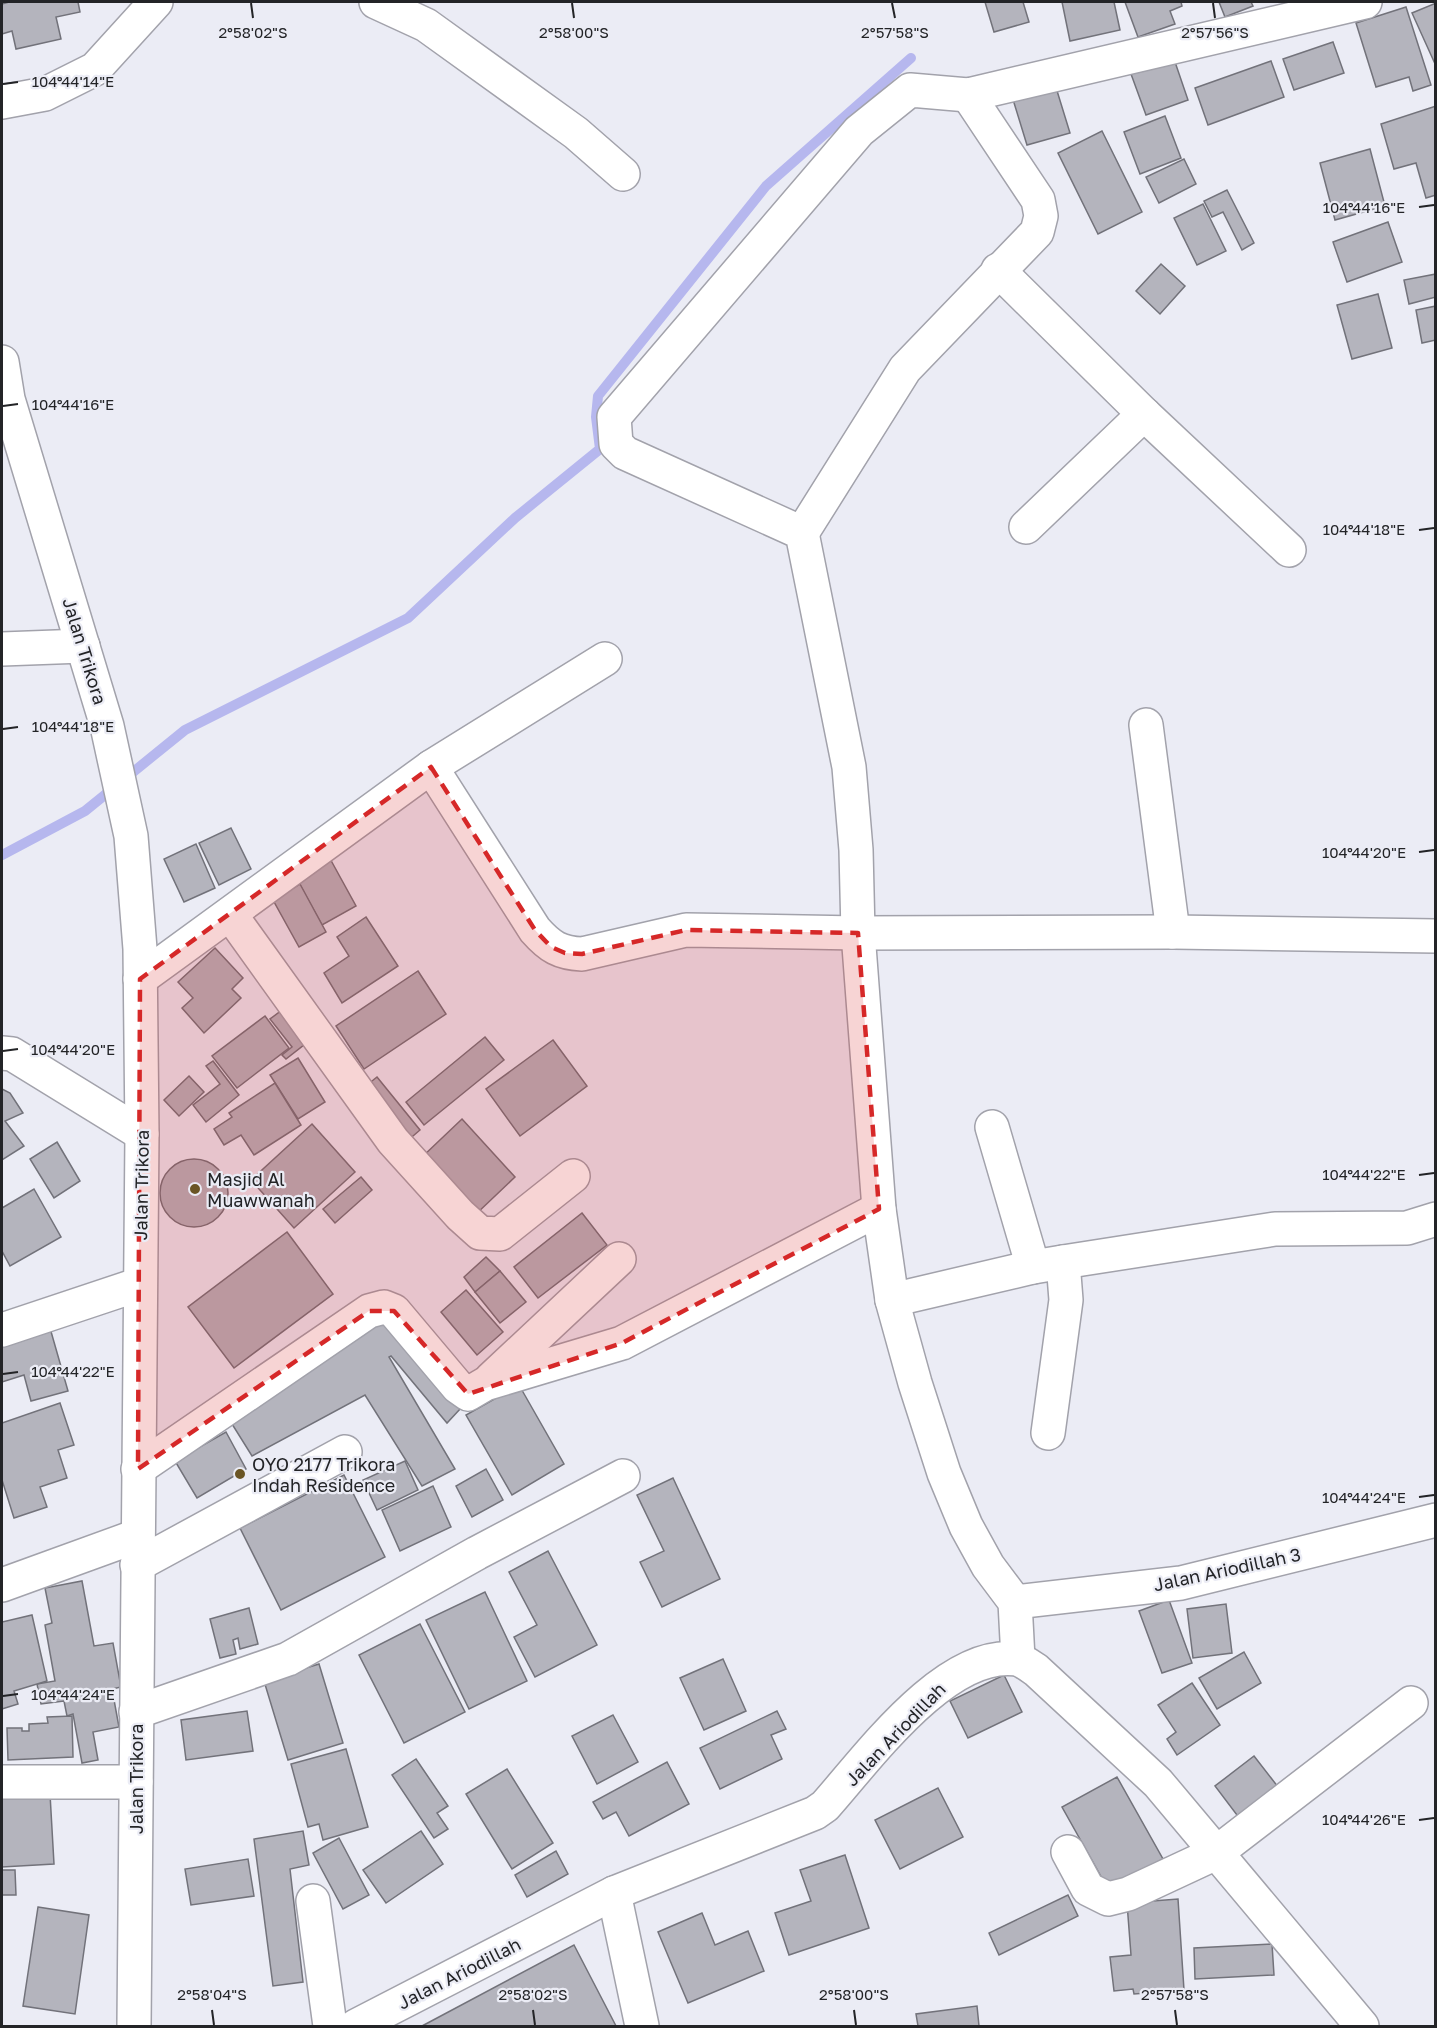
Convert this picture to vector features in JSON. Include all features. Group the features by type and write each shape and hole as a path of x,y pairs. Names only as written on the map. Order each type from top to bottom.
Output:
{"street":[{"path":"2,102 45,93 94,69 156,2"},
{"path":"376,2 426,25 576,133 623,174"},
{"path":"802,533 626,453 616,444 613,429 614,417 859,131 910,90 968,95 1365,2"},
{"path":"968,95 1038,200 1041,223 1037,232 905,369 802,533 849,767 856,850 858,933 879,1209 892,1300 915,1383 944,1473 988,1566 1015,1602 1018,1659 1036,1670 1158,1783 1362,2026"},
{"path":"998,270 1144,414 1289,550"},
{"name":"Jalan Trikora","path":"2,362 8,399 83,646 116,766 131,836 140,949 142,1134 134,2026"},
{"path":"1026,527 1144,414"},
{"path":"2,649 83,646"},
{"path":"140,979 431,767 605,659"},
{"path":"1146,725 1173,932"},
{"path":"431,767 535,930 551,947 565,953 582,954 686,930 858,933 1173,932 1436,936"},
{"path":"230,914 393,1141 460,1215 480,1233 500,1234 573,1176"},
{"path":"2,1053 12,1054 142,1134"},
{"path":"992,1127 1048,1265 1066,1300 1048,1433"},
{"path":"138,1469 369,1311 384,1307 394,1311 465,1394 485,1384 622,1344 879,1209"},
{"path":"892,1300 1048,1265 1275,1229 1400,1228 1436,1219"},
{"path":"485,1384 619,1259"},
{"path":"2,1330 140,1284"},
{"path":"2,1585 137,1551 345,1452"},
{"path":"136,1712 288,1659 477,1553 623,1476"},
{"name":"Jalan Ariodillah 3","path":"1015,1602 1181,1583 1436,1520"},
{"name":"Jalan Ariodillah","path":"356,2026 614,1893 815,1813 825,1806 893,1730 949,1678 994,1659 1018,1659"},
{"path":"1068,1851 1088,1889 1108,1899 1128,1894 1216,1853 1412,1703"},
{"path":"2,1782 136,1782"},
{"path":"614,1893 642,2026"},
{"path":"313,1901 330,2026"}],"highlighted area":[{"path":"431,767 535,930 551,947 565,953 582,954 686,930 858,933 879,1209 622,1343 468,1394 394,1311 369,1311 138,1469 140,979"}],"building":[{"path":"9,2 78,2 80,12 56,17 61,39 16,49 12,31 2,34 2,4"},
{"path":"985,2 1023,2 1029,22 994,32"},
{"path":"1062,2 1114,2 1120,30 1070,41"},
{"path":"1125,2 1181,2 1182,6 1170,11 1175,24 1138,37"},
{"path":"1219,2 1251,2 1253,6 1225,17"},
{"path":"1436,3 1436,66 1412,13"},
{"path":"1406,7 1431,85 1413,91 1409,77 1376,87 1356,23"},
{"path":"1333,42 1344,73 1294,90 1283,59"},
{"path":"1174,59 1188,100 1146,115 1131,74"},
{"path":"1271,61 1284,97 1208,125 1195,88"},
{"path":"1054,81 1070,133 1027,145 1011,93"},
{"path":"1436,106 1436,195 1426,198 1416,163 1394,169 1381,124"},
{"path":"1165,116 1181,158 1140,174 1124,132"},
{"path":"1102,131 1142,212 1098,234 1058,153"},
{"path":"1370,149 1385,206 1335,220 1320,163"},
{"path":"1184,159 1196,184 1159,203 1146,177"},
{"path":"1227,190 1254,243 1242,250 1223,212 1212,217 1204,201"},
{"path":"1203,204 1226,251 1197,265 1174,218"},
{"path":"1388,222 1402,262 1347,282 1333,242"},
{"path":"1161,264 1185,286 1160,314 1136,291"},
{"path":"1436,274 1436,297 1409,304 1404,280"},
{"path":"1378,294 1392,348 1352,359 1337,305"},
{"path":"1436,306 1436,340 1422,343 1416,310"},
{"path":"231,828 251,869 219,885 199,843"},
{"path":"196,844 215,888 184,902 164,859"},
{"path":"328,855 356,906 322,925 294,874"},
{"path":"300,884 326,932 299,947 273,900"},
{"path":"366,917 398,966 342,1003 324,973 349,956 337,937"},
{"path":"215,948 243,978 232,989 241,998 204,1033 182,1008 193,998 178,982"},
{"path":"418,971 446,1014 364,1069 336,1026"},
{"path":"290,1004 314,1037 286,1059 282,1055 292,1047 270,1019"},
{"path":"265,1016 289,1048 237,1088 212,1056"},
{"path":"485,1037 504,1060 424,1125 406,1102"},
{"path":"553,1040 587,1086 520,1136 486,1089"},
{"path":"298,1058 325,1102 298,1119 270,1075"},
{"path":"213,1061 239,1095 206,1122 193,1105 220,1084 206,1066"},
{"path":"189,1076 204,1092 179,1116 164,1100"},
{"path":"377,1077 420,1130 406,1142 362,1089"},
{"path":"275,1083 301,1125 254,1155 241,1135 224,1145 214,1129 232,1117 229,1113"},
{"path":"2,1089 10,1093 23,1113 5,1121 24,1146 2,1160"},
{"path":"462,1119 515,1177 474,1216 421,1158"},
{"path":"312,1124 355,1172 294,1228 251,1180"},
{"path":"57,1142 80,1181 54,1198 30,1159"},
{"path":"187,1159 201,1159 213,1164 223,1174 228,1193 223,1212 213,1222 201,1227 187,1227 175,1222 165,1212 160,1200 160,1186 165,1174 175,1164"},
{"path":"361,1177 372,1190 335,1223 323,1209"},
{"path":"34,1189 61,1237 10,1266 2,1251 2,1208"},
{"path":"582,1213 607,1245 538,1298 514,1267"},
{"path":"287,1232 333,1294 234,1368 188,1307"},
{"path":"486,1257 500,1271 475,1292 464,1277"},
{"path":"500,1271 526,1302 500,1323 475,1292"},
{"path":"466,1290 503,1332 477,1355 441,1312"},
{"path":"380,1313 461,1408 447,1423 391,1356 389,1357 455,1469 422,1486 365,1395 252,1456 227,1416"},
{"path":"50,1328 68,1391 31,1401 24,1375 2,1382 2,1341"},
{"path":"519,1385 564,1464 512,1495 466,1415"},
{"path":"60,1403 74,1445 58,1450 67,1478 40,1487 47,1507 14,1518 2,1480 2,1423"},
{"path":"226,1432 246,1469 197,1498 175,1461"},
{"path":"405,1461 418,1490 377,1510 363,1480"},
{"path":"486,1469 503,1500 472,1517 456,1486"},
{"path":"344,1475 385,1557 281,1610 240,1528"},
{"path":"673,1478 720,1579 662,1607 640,1562 664,1551 637,1495"},
{"path":"433,1486 451,1527 400,1551 382,1510"},
{"path":"548,1551 597,1645 535,1677 514,1637 537,1625 509,1572"},
{"path":"82,1581 94,1646 113,1643 121,1687 112,1689 119,1727 93,1732 98,1760 82,1763 73,1714 67,1716 64,1701 41,1704 37,1684 55,1681 45,1625 52,1623 45,1588"},
{"path":"485,1592 527,1681 469,1709 426,1620"},
{"path":"1169,1600 1192,1663 1162,1673 1139,1611"},
{"path":"1226,1604 1232,1653 1193,1658 1187,1609"},
{"path":"249,1608 258,1644 240,1649 238,1638 233,1640 236,1654 220,1658 210,1619"},
{"path":"32,1615 47,1681 14,1691 18,1704 2,1709 2,1622"},
{"path":"420,1624 465,1712 404,1743 359,1655"},
{"path":"1244,1652 1261,1683 1217,1709 1199,1678"},
{"path":"723,1659 746,1711 704,1730 680,1678"},
{"path":"319,1664 343,1743 288,1760 264,1681"},
{"path":"1004,1675 1022,1712 968,1738 950,1701"},
{"path":"1192,1683 1220,1725 1177,1755 1167,1739 1176,1732 1158,1705"},
{"path":"247,1711 253,1751 186,1760 181,1720"},
{"path":"777,1711 786,1729 771,1735 782,1759 720,1789 700,1748"},
{"path":"613,1715 638,1762 597,1784 572,1736"},
{"path":"72,1716 73,1757 8,1760 7,1728 22,1728 22,1731 29,1731 29,1724 48,1723 47,1717"},
{"path":"346,1749 368,1827 323,1840 319,1824 308,1827 291,1764"},
{"path":"1254,1756 1282,1792 1243,1823 1215,1786"},
{"path":"416,1759 448,1806 437,1813 448,1829 434,1838 392,1775"},
{"path":"667,1762 689,1804 629,1836 616,1812 603,1819 593,1802"},
{"path":"507,1769 553,1843 512,1869 466,1794"},
{"path":"1117,1777 1163,1859 1108,1889 1062,1807"},
{"path":"2,1788 50,1794 54,1864 2,1867"},
{"path":"938,1788 963,1837 900,1869 875,1820"},
{"path":"303,1831 309,1865 290,1869 303,1982 273,1986 254,1839"},
{"path":"421,1831 443,1864 386,1903 363,1870"},
{"path":"339,1838 369,1895 343,1909 313,1853"},
{"path":"556,1851 568,1874 527,1897 515,1875"},
{"path":"845,1855 869,1928 789,1955 775,1913 811,1901 800,1870"},
{"path":"248,1859 254,1896 191,1905 185,1869"},
{"path":"2,1870 15,1870 16,1895 2,1895"},
{"path":"1068,1895 1078,1916 999,1955 989,1933"},
{"path":"1178,1899 1184,1990 1134,1994 1133,1989 1114,1991 1110,1957 1131,1955 1127,1903"},
{"path":"38,1907 89,1915 75,2014 23,2006"},
{"path":"702,1913 715,1945 748,1931 764,1971 688,2003 658,1932"},
{"path":"1272,1944 1274,1975 1195,1979 1194,1948"},
{"path":"574,1945 616,2026 422,2026"},
{"path":"977,2006 979,2026 918,2026 916,2014"}],"waterway":[{"path":"2,855 85,811 185,730 408,618 515,518 600,449 596,417 598,396 766,186 911,58"}],"place":[{"name":"Masjid Al Muawwanah","path":"195,1189"},
{"name":"OYO 2177 Trikora Indah Residence","path":"240,1474"}]}
